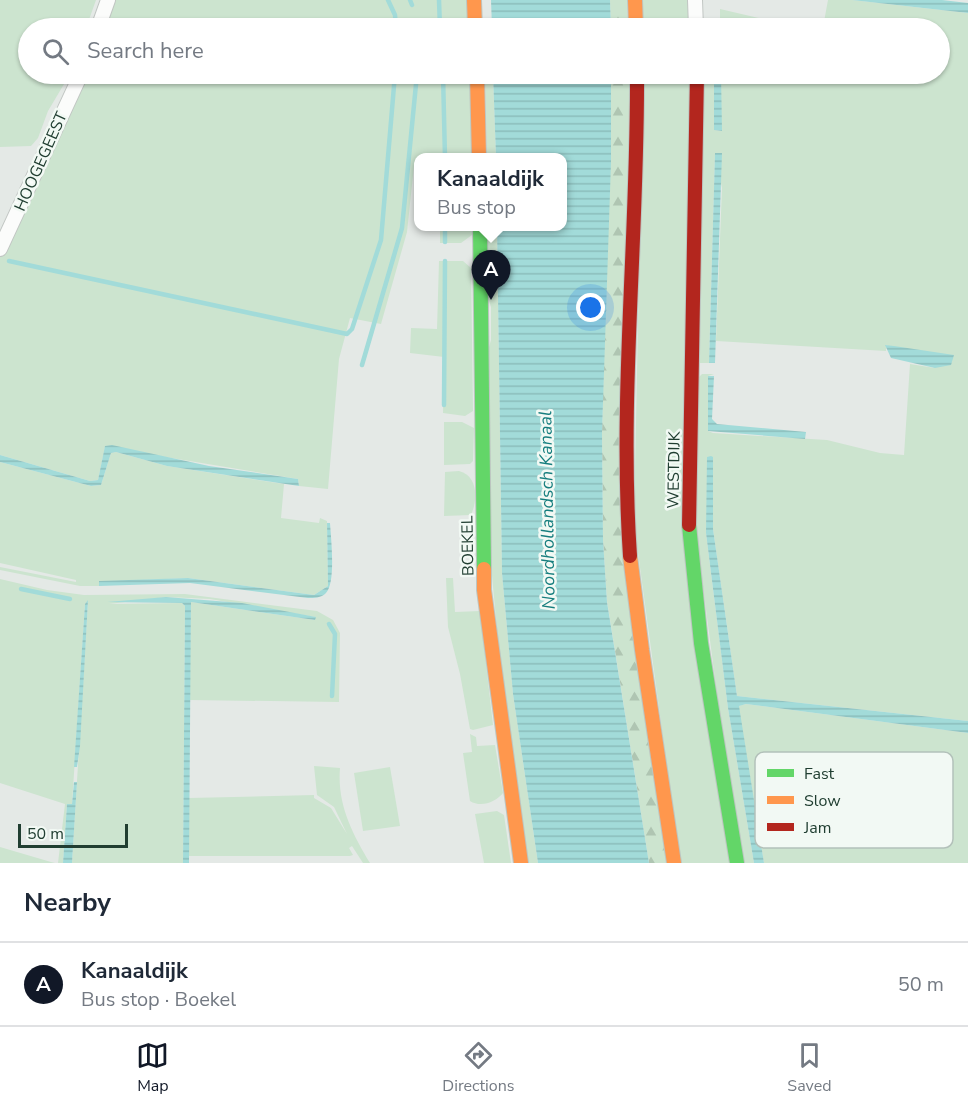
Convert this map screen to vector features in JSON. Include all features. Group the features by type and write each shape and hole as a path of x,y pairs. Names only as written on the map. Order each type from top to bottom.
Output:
{"street":[{"path":"102,18 108,0"},
{"path":"474,0 475,18"},
{"path":"635,0 636,18"},
{"path":"695,0 696,18"},
{"name":"HOOGEGEEST","path":"0,249 76,84"},
{"path":"477,84 479,153"},
{"path":"637,84 636,209 628,407 628,521 637,633 674,863"},
{"name":"WESTDIJK","path":"697,84 688,515 701,643 737,863"},
{"name":"BOEKEL","path":"480,231 484,590 521,863"}],"green space":[{"path":"0,0 96,0 90,18 18,18 18,84 64,84 48,111 38,138 31,146 0,147"},
{"path":"112,0 467,0 468,18 106,18"},
{"path":"610,0 627,0 628,18 611,18"},
{"path":"642,0 688,0 689,18 642,18"},
{"path":"828,0 852,0 968,13 968,721 737,696 713,529 713,457 706,533 728,708 754,863 744,863 718,702 694,517 697,379 702,374 714,374 708,376 708,431 713,433 827,440 880,453 904,455 910,364 935,368 886,345 886,351 716,341 722,188 715,154 709,362 715,363 700,363 701,84 714,84 714,130 721,131 721,84 950,84 950,18 825,18"},
{"path":"720,9 758,18 720,18"},
{"path":"83,84 470,84 472,153 414,153 407,232 381,324 350,318 339,359 328,489 299,486 298,479 105,447 98,480 90,481 0,455 0,257"},
{"path":"485,84 493,84 496,153 487,153"},
{"path":"611,84 630,84 621,423 669,863 649,863 607,601 603,540 602,433"},
{"path":"643,84 690,84 682,517 730,863 680,863 634,523"},
{"path":"440,231 472,231 472,235 461,243 440,243"},
{"path":"488,231 497,231 502,573 513,694 538,863 527,863 506,728 489,543 486,358 491,340 491,307 487,294"},
{"path":"439,261 463,261 471,268 473,411 465,416 443,413 444,357 410,353 411,328 437,329"},
{"path":"444,422 462,422 474,428 473,461 470,464 444,465"},
{"path":"116,452 167,466 284,484 281,518 319,523 320,518 327,521 328,586 314,595 188,578 99,582 99,586 80,586 0,570 0,567 76,582 76,580 0,563 0,462 91,486 101,485 111,453"},
{"path":"459,471 470,478 475,489 475,502 471,515 444,516 445,472"},
{"path":"446,578 453,578 455,612 480,611 493,725 473,730 470,729 460,674 448,627"},
{"path":"0,579 47,590 84,595 185,594 317,611 333,620 340,633 339,702 189,700 191,602 315,620 315,617 210,599 166,597 109,604 182,603 185,606 183,863 72,863 88,601 85,604 72,804 67,804 63,863 58,863 65,804 0,783"},
{"path":"746,704 968,733 968,863 764,863 762,848 953,848 953,752 755,752 755,809 738,706"},
{"path":"470,734 476,737 477,746 495,745 503,793 488,803 479,804 470,801 463,753 472,752"},
{"path":"314,766 340,768 343,806 357,841 370,863 363,863 352,846 349,848 353,855 350,856 189,856 189,798 314,795 314,798 331,808 347,834 334,807 317,795"},
{"path":"390,767 400,826 363,831 354,773"},
{"path":"497,811 504,815 511,863 484,863 475,814"},
{"path":"0,847 51,862 55,863 0,863"}],"water":[{"path":"491,0 610,0 611,18 492,18"},
{"path":"852,0 942,0 968,3 968,13"},
{"name":"Noordhollandsch Kanaal","path":"493,84 611,84 611,162 602,433 603,540 607,602 649,863 538,863 513,694 502,573 497,231 567,231 567,153 496,153"},
{"path":"714,84 721,84 722,131 714,130"},
{"path":"715,153 722,153 715,363 709,363"},
{"path":"885,345 954,355 951,365 935,368 891,358"},
{"path":"708,376 714,376 712,419 717,424 806,432 805,439 708,431"},
{"path":"112,445 209,466 298,479 299,486 167,466 116,452 111,453 101,485 91,486 0,462 0,455 90,481 98,480 105,446"},
{"path":"707,457 713,457 713,529 737,696 968,721 968,733 746,704 739,706 755,806 755,848 762,848 764,863 754,863 728,708 706,533"},
{"path":"327,523 330,523 331,580 326,593 320,597 308,598 190,583 99,586 99,581 188,578 314,595 328,586"},
{"path":"166,597 242,603 316,617 315,620 191,602 189,863 183,863 185,606 182,603 107,602"},
{"path":"88,600 80,746 77,767 74,767 85,604"},
{"path":"74,782 77,782 72,863 63,863 67,804 72,804"}],"waterway":[{"path":"388,0 395,18"},
{"path":"410,0 412,5"},
{"path":"439,0 440,18"},
{"path":"9,261 347,334 352,329 381,240 394,84"},
{"path":"362,365 402,228 416,84"},
{"path":"443,84 445,153"},
{"path":"445,231 445,242"},
{"path":"444,405 445,261"},
{"path":"21,589 70,599"},
{"path":"329,624 335,634 332,696"}],"traffic: fast":[{"path":"480,231 484,569"},
{"path":"689,525 701,643 737,863"}],"traffic: slow":[{"path":"474,0 475,18"},
{"path":"635,0 636,18"},
{"path":"477,84 479,153"},
{"path":"630,556 674,863"},
{"path":"484,569 484,590 521,863"}],"traffic: jam":[{"path":"630,556 627,436 637,84"},
{"path":"689,525 697,84"}],"place":[{"name":"Kanaaldijk","path":"491,300"}]}
